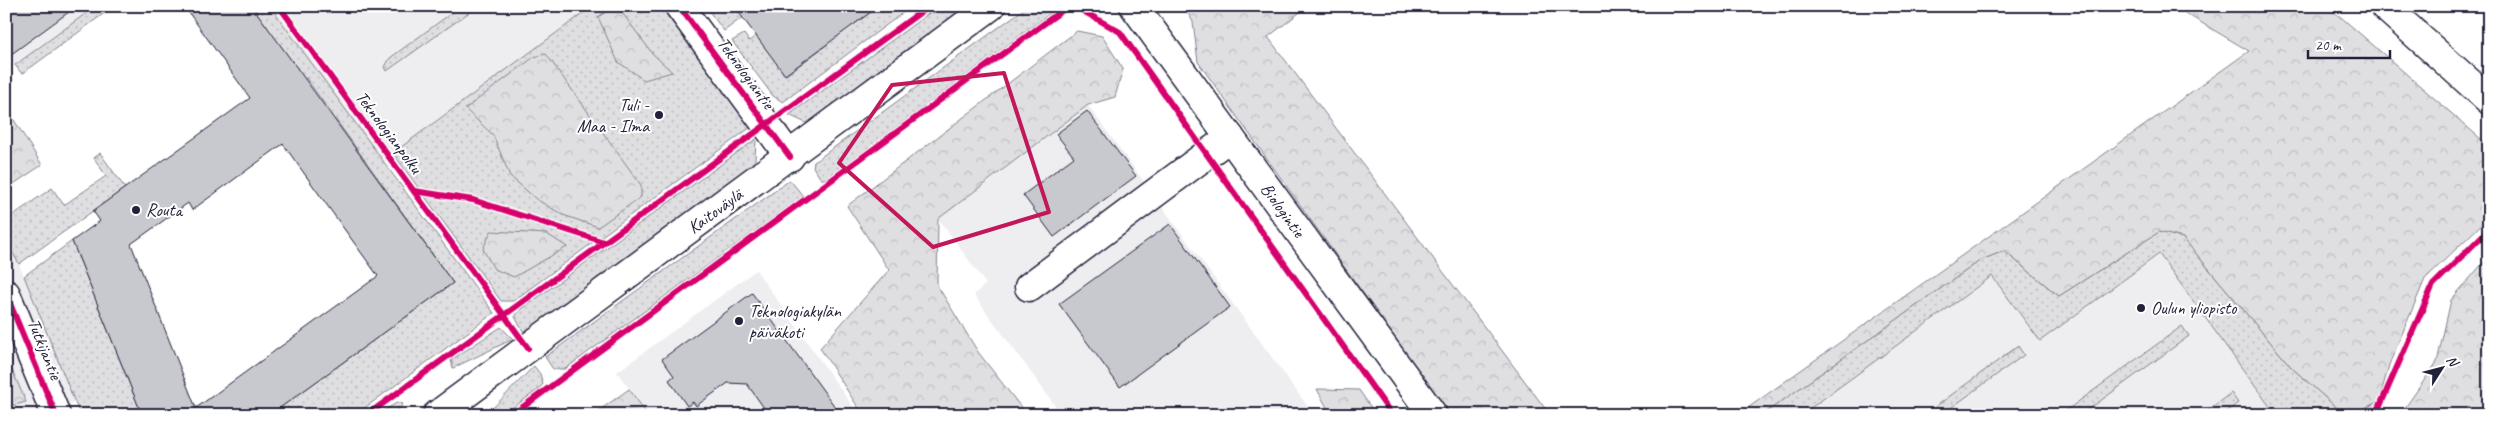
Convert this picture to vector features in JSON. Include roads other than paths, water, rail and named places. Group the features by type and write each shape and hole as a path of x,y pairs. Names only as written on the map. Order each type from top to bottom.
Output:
{"street":[{"name":"Teknologiantie","path":"680,6 790,157"},
{"name":"Kaitoväylä","path":"437,415 790,157 992,6"},
{"name":"Biologintie","path":"1134,6 1433,415"},
{"path":"2384,6 2489,100"},
{"path":"1029,286 1230,137"},
{"name":"Tutkijantie","path":"6,294 56,415"}],"place":[{"name":"Tuli - Maa - Ilma","path":"659,115"},
{"name":"Routa","path":"136,210"},
{"name":"Oulun yliopisto","path":"2141,308"},
{"name":"Teknologiakylän päiväkoti","path":"739,321"}]}
